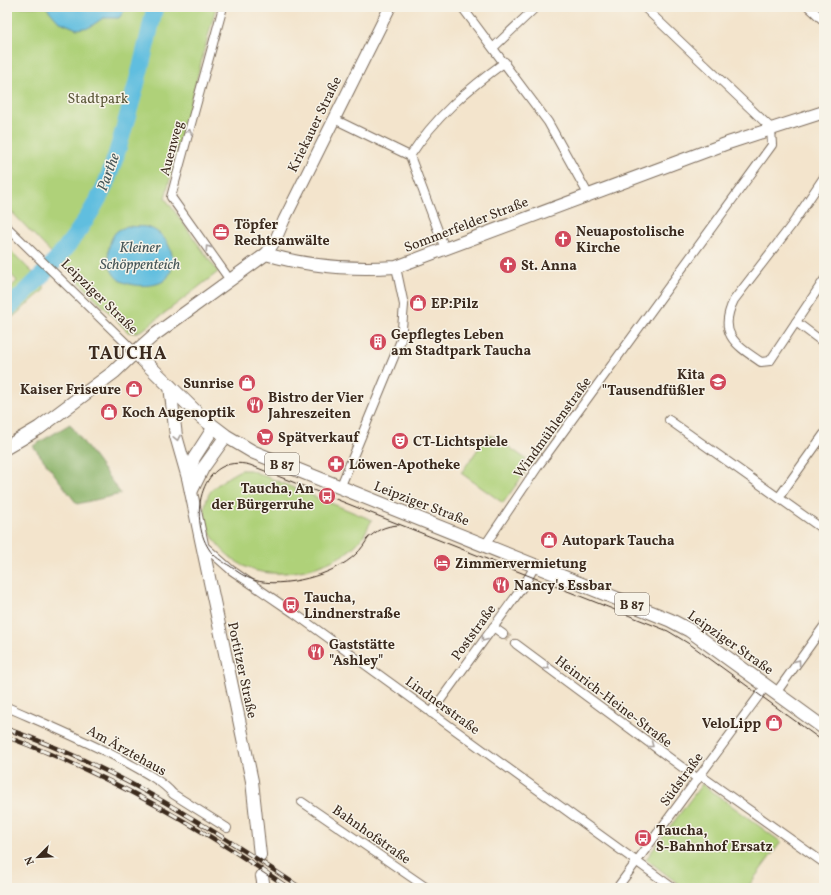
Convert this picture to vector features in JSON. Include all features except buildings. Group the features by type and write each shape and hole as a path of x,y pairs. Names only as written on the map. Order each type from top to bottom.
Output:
{"main road":[{"name":"Sommerfelder Straße","path":"266,254 298,263 343,268 396,267 588,194 771,128 824,112"},
{"path":"7,447 39,428 114,372 153,336 266,254"},
{"name":"Leipziger Straße","path":"135,352 214,427 253,452 670,620 689,630 824,728"},
{"name":"Portitzer Straße","path":"170,386 176,436 188,478 252,781 260,856"},
{"name":"Portitzer Straße","path":"188,478 194,458 214,427"},
{"path":"191,492 203,468 226,436"},
{"path":"262,876 264,888"}],"street":[{"name":"Auenweg","path":"223,7 171,197 230,280"},
{"name":"Kriekauer Straße","path":"266,254 275,241 390,7"},
{"path":"462,7 494,47 548,122 588,194"},
{"path":"494,47 536,7"},
{"path":"644,7 771,128"},
{"path":"809,7 824,21"},
{"path":"410,156 426,133 444,112 466,91 505,62"},
{"path":"334,119 410,156 445,249"},
{"name":"Windmühlenstraße","path":"485,545 539,465 772,144 771,128"},
{"path":"824,177 791,226 734,300 728,312 727,324 729,334 734,343 764,363 771,360 824,280"},
{"name":"Leipziger Straße","path":"7,227 135,352"},
{"path":"340,488 401,340 404,305 396,267"},
{"path":"796,322 824,343"},
{"path":"669,420 824,530"},
{"path":"779,497 824,434"},
{"name":"Lindnerstraße","path":"201,542 209,552 231,570 294,613 673,888"},
{"name":"Poststraße","path":"431,713 535,566"},
{"name":"Südstraße","path":"617,888 699,777 824,626"},
{"path":"493,627 503,634"},
{"name":"Heinrich-Heine-Straße","path":"516,644 699,777 824,863"},
{"name":"Am Ärztehaus","path":"7,707 89,742 136,768 168,788 173,794 227,828"},
{"name":"Bahnhofstraße","path":"302,802 427,888"}],"green space":[{"name":"Stadtpark","path":"7,7 216,7 165,198 218,272 144,329 135,333 128,332 7,207"},
{"path":"7,247 44,284 44,290 7,322 7,291 17,281 7,270"},
{"path":"70,424 121,494 77,504 33,446"},
{"path":"488,435 496,438 526,459 522,465 527,470 503,503 461,473"},
{"path":"241,470 250,470 372,520 363,537 352,548 328,563 314,568 284,573 257,571 246,567 235,561 216,542 210,532 206,520 205,508 210,492 217,485"},
{"path":"702,784 781,842 747,888 684,888 646,859"}],"water":[{"path":"46,7 127,7 119,18 103,18 90,27 77,29 58,21"},
{"name":"Kleiner Schöppenteich","path":"127,226 146,227 154,230 166,240 170,247 173,263 171,271 167,278 158,284 145,286 126,283 116,277 112,271 108,258 112,237 116,232"}],"waterway":[{"name":"Parthe","path":"7,309 47,270 71,241 92,211 105,186 133,98 155,7"},
{"path":"7,17 7,45"}],"tunnel":[{"path":"503,634 516,644"},
{"path":"260,855 262,876"}],"tram line":[{"path":"369,537 360,550 347,562 322,574 279,583 254,580 241,574 221,561 209,549 203,536 200,521 200,505 203,490 210,477 220,468 233,464 250,465 668,631 691,645 824,742"},
{"path":"366,540 381,529 399,525"}],"railway":[{"path":"7,729 47,744 123,779 231,842 301,888"},
{"path":"7,737 81,768 153,804 188,823 289,888"}],"place":[{"name":"Töpfer Rechtsanwälte","path":"221,232"},
{"name":"Neuapostolische Kirche","path":"563,239"},
{"name":"St. Anna","path":"508,265"},
{"name":"EP:Pilz","path":"418,303"},
{"name":"Gepflegtes Leben am Stadtpark Taucha","path":"378,342"},
{"name":"Kita \"Tausendfüßler","path":"718,382"},
{"name":"Sunrise","path":"247,383"},
{"name":"Kaiser Friseure","path":"134,389"},
{"name":"Bistro der Vier Jahreszeiten","path":"255,405"},
{"name":"Koch Augenoptik","path":"109,412"},
{"name":"Spätverkauf","path":"265,437"},
{"name":"CT-Lichtspiele","path":"400,441"},
{"name":"Löwen-Apotheke","path":"336,464"},
{"name":"Taucha, An der Bürgerruhe","path":"327,496"},
{"name":"Autopark Taucha","path":"549,540"},
{"name":"Zimmervermietung","path":"442,563"},
{"name":"Nancy's Essbar","path":"501,585"},
{"name":"Taucha, Lindnerstraße","path":"291,605"},
{"name":"Gaststätte \"Ashley\"","path":"316,652"},
{"name":"VeloLipp","path":"774,723"},
{"name":"Taucha, S-Bahnhof Ersatz","path":"643,838"}],"district":[{"name":"TAUCHA","path":"128,353"}]}
